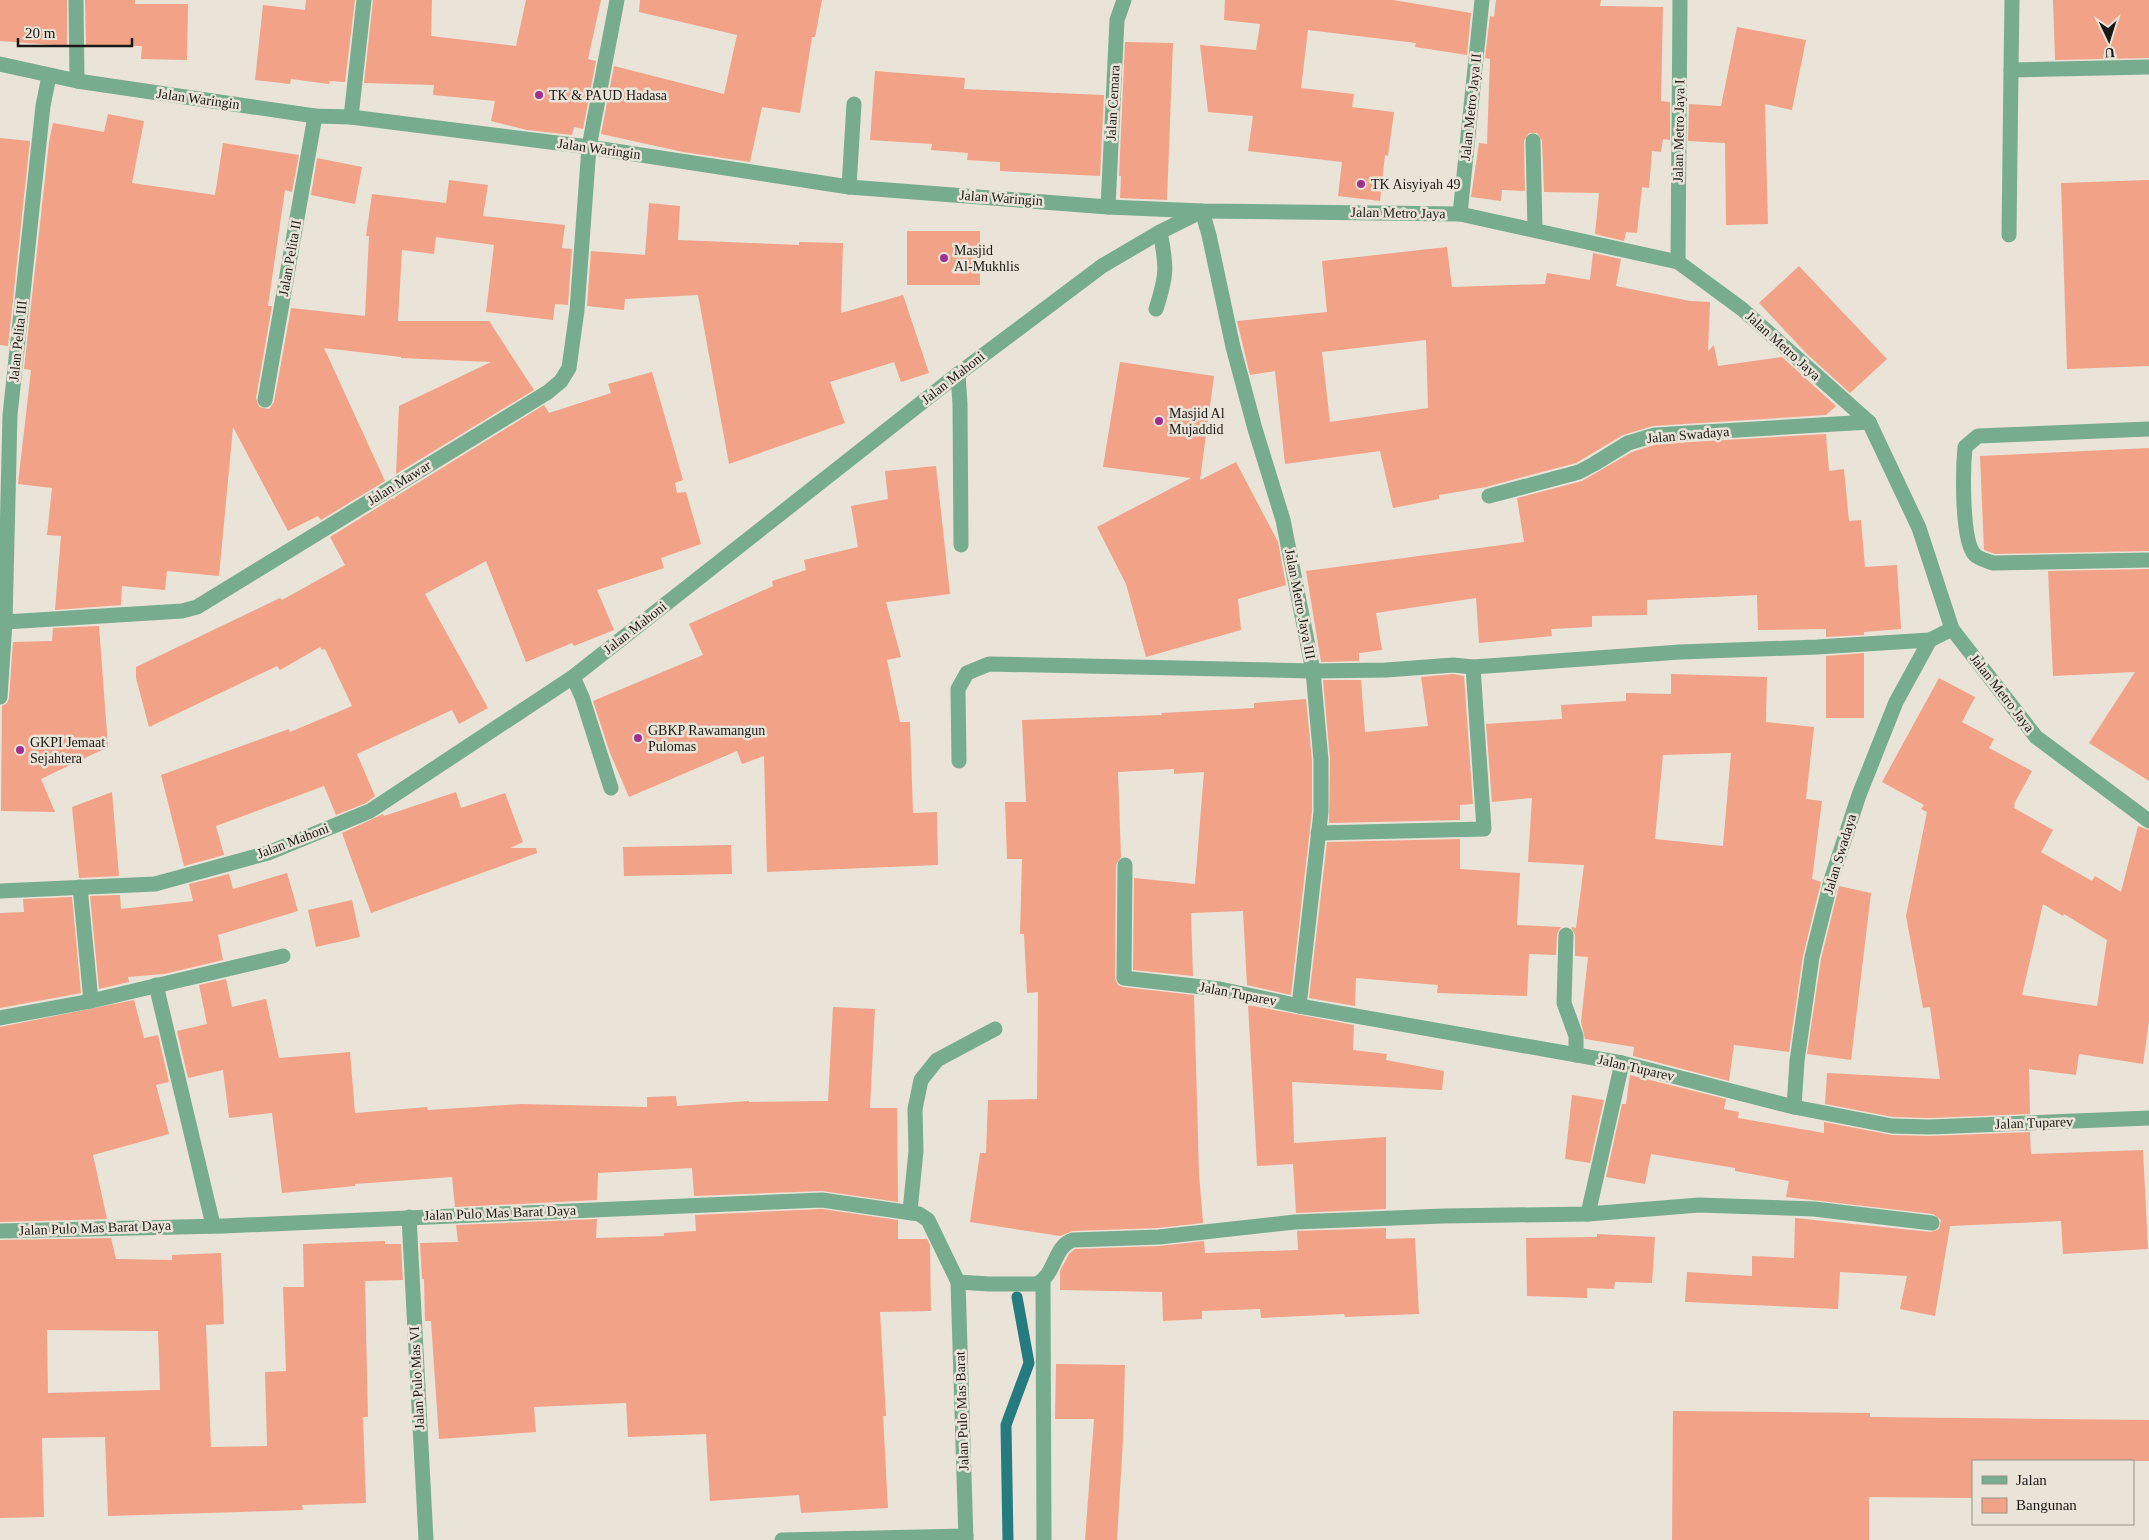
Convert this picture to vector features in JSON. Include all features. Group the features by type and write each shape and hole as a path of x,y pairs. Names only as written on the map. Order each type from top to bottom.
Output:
{"street":[{"path":"76,0 77,81"},
{"path":"351,117 364,0"},
{"name":"Jalan Mawar","path":"5,622 182,612 197,607 548,392 561,381 569,368 577,310 589,147 616,0"},
{"name":"Jalan Cemara","path":"1108,207 1117,20 1124,0"},
{"name":"Jalan Metro Jaya II","path":"1460,214 1482,0"},
{"name":"Jalan Metro Jaya I","path":"1678,262 1680,0"},
{"path":"2010,235 2012,0"},
{"name":"Jalan Waringin","path":"0,64 77,81 315,116 351,117 589,147 849,187 1108,207 1202,211"},
{"path":"2011,70 2149,67"},
{"name":"Jalan Pelita III","path":"0,698 5,622 10,415 42,116 49,76"},
{"path":"849,187 854,104"},
{"name":"Jalan Pelita II","path":"265,400 315,116"},
{"path":"1533,141 1535,230"},
{"name":"Jalan Metro Jaya","path":"1202,211 1460,214 1678,262 1742,309 1869,422 1919,528 1952,629 2036,737 2149,821"},
{"name":"Jalan Mahoni","path":"0,890 155,884 268,853 370,811 573,677 958,374 1102,266 1160,232 1202,211"},
{"name":"Jalan Metro Jaya III","path":"1202,211 1209,235 1233,348 1283,520 1313,671 1321,760 1318,833 1300,1006"},
{"path":"1156,310 1166,280 1166,262 1160,232"},
{"path":"958,374 961,545"},
{"name":"Jalan Swadaya","path":"1489,496 1579,472 1628,443 1655,435 1869,422"},
{"path":"2149,429 1978,436 1965,447 1962,469 1967,540 1975,555 1993,563 2149,560"},
{"path":"960,761 958,689 966,673 989,664 1313,671 1386,670 1453,665 1473,667 1680,652 1817,647 1930,640 1952,629"},
{"name":"Jalan Swadaya","path":"1794,1107 1797,1061 1812,957 1832,877 1859,796 1896,702 1930,640"},
{"path":"1318,833 1484,828 1473,667"},
{"path":"573,677 582,697 611,788"},
{"name":"Jalan Tuparev","path":"1125,865 1124,978 1220,989 1300,1006 1622,1063 1794,1107 1892,1126 1930,1127 2149,1118"},
{"path":"80,887 91,1001"},
{"path":"1566,935 1564,1003 1576,1036 1576,1055"},
{"path":"0,1018 91,1001 283,956"},
{"path":"156,985 213,1225"},
{"path":"910,1211 916,1151 915,1108 921,1080 937,1060 994,1029"},
{"path":"1588,1214 1622,1063"},
{"name":"Jalan Pulo Mas Barat Daya","path":"0,1231 224,1226 822,1200 910,1211 919,1214 928,1220 958,1282"},
{"path":"1044,1540 1040,1283 1063,1245 1074,1240 1159,1237 1305,1221 1443,1216 1588,1214 1698,1205 1814,1209 1932,1223"},
{"name":"Jalan Pulo Mas VI","path":"409,1217 426,1540"},
{"path":"958,1282 989,1284 1040,1283"},
{"name":"Jalan Pulo Mas Barat","path":"958,1282 966,1538"},
{"path":"782,1540 966,1538"}],"building":[{"path":"0,0 67,0 67,46 0,41"},
{"path":"85,0 135,0 135,4 188,4 187,60 141,59 142,46 86,46"},
{"path":"306,0 355,0 345,82 330,81 329,84 291,79 290,84 255,80 263,5 305,10"},
{"path":"373,0 432,0 431,36 516,46 526,0 601,0 588,59 596,61 583,129 574,127 572,135 527,130 491,121 495,101 433,95 434,85 364,83"},
{"path":"640,0 822,0 815,37 812,37 800,113 762,107 750,162 683,152 601,134 614,66 724,94 737,35 639,12"},
{"path":"1225,0 1393,0 1471,13 1467,55 1415,47 1416,43 1308,30 1301,88 1354,94 1352,107 1394,112 1388,156 1385,155 1380,201 1338,196 1342,162 1248,151 1253,116 1208,112 1200,45 1256,50 1260,24 1224,20"},
{"path":"1496,0 1601,0 1600,6 1663,7 1661,101 1670,102 1670,140 1663,139 1661,152 1652,151 1649,188 1642,187 1637,233 1626,232 1624,241 1595,234 1599,193 1544,192 1542,141 1537,133 1529,133 1524,141 1525,191 1502,190 1501,201 1471,197 1479,143 1487,144 1490,59 1485,58 1490,16 1494,17"},
{"path":"2053,0 2149,0 2149,58 2055,60"},
{"path":"1737,27 1806,40 1792,110 1765,104 1768,224 1726,225 1725,143 1688,141 1689,104 1721,106"},
{"path":"1125,42 1173,43 1167,200 1120,198 1121,176 1119,176"},
{"path":"875,71 965,78 964,89 1104,95 1100,176 1000,171 1000,162 967,160 968,153 931,150 932,144 870,140"},
{"path":"108,114 144,121 132,183 215,195 223,143 299,155 292,192 285,190 268,306 272,306 256,398 259,407 269,409 274,402 291,308 365,316 369,236 366,236 372,194 446,203 449,180 488,185 483,216 565,225 562,248 572,249 568,305 555,304 553,320 486,312 494,245 436,237 434,254 402,250 398,321 489,321 534,390 396,474 399,406 491,362 401,358 324,348 385,481 321,520 318,516 288,531 233,427 219,576 167,571 165,590 122,586 121,605 55,610 61,536 47,535 52,488 18,484 31,370 24,369 49,142 53,123 104,132"},
{"path":"0,138 30,141 8,346 0,345"},
{"path":"317,158 362,167 355,204 311,195"},
{"path":"2149,180 2149,366 2067,369 2061,183"},
{"path":"649,203 680,206 678,240 799,245 799,242 843,243 841,313 903,295 929,373 901,382 894,362 830,382 845,423 729,464 698,295 625,299 624,310 587,306 591,251 645,255"},
{"name":"Masjid Al-Mukhlis","path":"907,231 980,231 980,285 907,285"},
{"path":"1447,247 1452,287 1545,284 1547,273 1590,280 1593,253 1621,259 1616,286 1690,301 1710,302 1708,351 1714,345 1718,366 1782,357 1836,406 1826,415 1653,426 1623,435 1576,463 1486,487 1439,495 1439,499 1393,508 1380,451 1285,464 1275,371 1250,375 1237,321 1327,312 1322,261","holes":["1426,340 1428,408 1330,422 1322,352"]},
{"path":"1799,266 1887,359 1850,393 1807,354 1759,303"},
{"path":"1120,362 1214,376 1200,480 1236,462 1278,542 1286,585 1238,599 1241,630 1146,657 1126,584 1097,527 1191,478 1103,467"},
{"path":"652,372 683,480 675,483 677,493 686,492 701,544 661,558 664,568 597,590 614,630 574,646 572,643 526,662 486,561 425,594 488,708 459,724 452,710 357,754 375,796 366,803 336,815 324,786 216,826 224,855 184,866 161,775 289,729 290,732 352,706 325,649 322,650 320,647 280,670 277,666 149,727 136,678 136,667 280,598 282,600 345,565 330,537 393,498 394,500 395,497 544,405 549,413 611,393 608,384"},
{"path":"1826,434 1829,471 1844,469 1849,521 1861,520 1865,567 1897,565 1901,629 1864,632 1864,635 1826,637 1826,629 1758,630 1757,595 1647,600 1647,615 1592,616 1592,627 1551,629 1552,636 1479,643 1476,598 1376,613 1382,650 1359,653 1359,661 1321,662 1306,571 1524,542 1517,498 1582,481 1632,452 1657,444"},
{"path":"2149,448 2149,551 1995,554 1984,550 1980,456"},
{"path":"936,466 950,594 886,602 901,657 887,660 900,722 910,722 913,813 937,812 938,865 767,872 764,756 742,764 737,751 629,797 610,753 593,701 703,655 689,624 773,586 772,581 806,570 804,560 858,547 851,506 888,499 885,471"},
{"path":"2149,569 2149,781 2089,743 2135,672 2053,676 2048,571"},
{"path":"99,626 108,747 41,779 55,812 1,811 2,706 7,703 9,698 13,642 52,641 53,628"},
{"path":"1864,653 1864,718 1826,718 1826,656"},
{"path":"1453,674 1464,676 1473,804 1460,805 1460,820 1329,823 1330,760 1323,680 1361,680 1365,732 1428,726 1421,677"},
{"path":"1671,674 1767,677 1766,722 1814,727 1806,799 1822,801 1812,879 1821,882 1803,956 1789,1052 1734,1045 1729,1081 1633,1056 1634,1047 1585,1039 1581,1022 1588,957 1575,956 1575,935 1571,927 1576,928 1584,865 1528,862 1532,798 1492,802 1486,724 1562,719 1561,705 1626,701 1626,693 1671,694","holes":["1731,753 1723,846 1655,839 1663,755"]},
{"path":"1939,678 1975,697 1962,722 1994,739 1989,748 2032,771 2014,804 2014,808 2053,830 2041,852 2092,881 2095,876 2121,892 2138,826 2149,830 2149,1021 2143,1064 2079,1054 2076,1075 2029,1069 2030,1114 1930,1118 1893,1117 1825,1104 1827,1073 1940,1079 1930,1007 1923,1008 1906,916 1927,812 1921,809 1924,805 1882,782","holes":["2043,904 2063,916 2064,914 2107,940 2097,1006 2022,995"]},
{"path":"1306,699 1312,760 1312,811 1291,995 1247,985 1243,911 1191,913 1193,976 1133,970 1134,878 1195,884 1204,772 1174,774 1174,769 1118,772 1121,857 1116,865 1115,978 1118,985 1123,987 1194,995 1199,1173 1203,1223 1158,1228 1073,1231 1060,1236 970,1222 980,1153 986,1153 988,1100 1037,1099 1038,992 1027,993 1024,934 1020,934 1022,859 1007,859 1005,802 1026,802 1022,720 1162,715 1161,713 1254,708 1254,703"},
{"path":"112,792 119,876 79,878 72,807"},
{"path":"456,792 461,808 505,793 523,842 510,848 536,848 537,853 371,913 342,833 383,814 384,816"},
{"path":"1460,839 1460,869 1520,873 1517,925 1561,927 1557,934 1556,955 1529,954 1527,996 1437,993 1438,985 1356,978 1355,1006 1309,998 1327,842"},
{"path":"731,845 732,874 624,876 623,847"},
{"path":"287,873 298,911 218,935 223,960 164,974 128,977 129,982 99,989 90,896 120,895 121,909 193,901 189,884 229,874 233,889"},
{"path":"1839,886 1871,893 1851,1060 1807,1054 1821,959"},
{"path":"72,897 81,993 0,1008 0,913 24,912 23,899"},
{"path":"352,900 360,937 316,947 308,910"},
{"path":"226,979 232,1007 266,999 279,1058 350,1052 355,1113 427,1107 428,1110 521,1104 647,1107 647,1097 676,1096 677,1106 749,1101 828,1101 833,1007 875,1009 870,1108 897,1108 898,1202 822,1191 694,1196 692,1168 598,1173 597,1200 455,1207 452,1177 355,1184 355,1186 282,1193 272,1113 229,1118 223,1070 188,1078 177,1031 207,1024 199,985"},
{"path":"134,1000 144,1038 158,1035 169,1082 156,1085 169,1134 93,1155 107,1219 0,1222 0,1027"},
{"path":"1248,1005 1354,1025 1353,1050 1387,1054 1386,1060 1444,1071 1442,1090 1292,1082 1294,1143 1386,1137 1386,1209 1296,1213 1293,1164 1257,1166"},
{"path":"1630,1075 1726,1099 1724,1109 1739,1112 1738,1118 1824,1133 1824,1122 1892,1135 1930,1136 2030,1132 2031,1154 2143,1150 2148,1249 2063,1254 2061,1221 1950,1226 1935,1316 1900,1309 1907,1276 1840,1272 1838,1309 1685,1302 1687,1272 1752,1276 1752,1256 1794,1258 1795,1218 1931,1232 1939,1229 1941,1220 1933,1214 1786,1197 1789,1181 1735,1171 1735,1168 1651,1154 1645,1184 1606,1177 1622,1104 1626,1104"},
{"path":"1572,1095 1604,1100 1590,1163 1565,1159"},
{"path":"822,1209 898,1220 898,1239 927,1239 930,1245 931,1311 880,1312 886,1416 883,1416 888,1508 801,1513 799,1495 710,1501 706,1434 628,1437 626,1403 534,1407 536,1432 439,1439 431,1321 425,1321 424,1279 422,1279 420,1243 458,1242 456,1225 597,1219 596,1238 664,1236 664,1233 696,1231 695,1215"},
{"path":"1386,1228 1386,1239 1415,1238 1419,1314 1345,1317 1344,1314 1261,1318 1260,1309 1202,1311 1202,1319 1163,1321 1162,1292 1060,1290 1060,1271 1069,1254 1075,1249 1159,1246 1204,1241 1205,1253 1298,1250 1297,1231"},
{"path":"1597,1234 1655,1237 1652,1283 1615,1282 1614,1289 1587,1288 1587,1298 1527,1296 1526,1238 1597,1237"},
{"path":"111,1238 116,1259 172,1260 172,1255 221,1253 224,1324 206,1325 211,1447 267,1446 265,1372 286,1371 283,1287 304,1287 303,1244 385,1241 385,1244 401,1244 403,1280 365,1281 368,1417 363,1417 366,1503 302,1505 303,1510 108,1516 105,1437 42,1438 44,1517 0,1518 0,1240","holes":["47,1330 158,1331 160,1390 48,1393"]},
{"path":"1056,1364 1125,1365 1117,1540 1085,1540 1094,1419 1055,1419"},
{"path":"1673,1411 1870,1413 1870,1417 2149,1420 2149,1461 1972,1460 1972,1498 1869,1497 1869,1540 1672,1540"}],"waterway":[{"path":"1008,1540 1006,1425 1029,1363 1017,1297"}],"place":[{"name":"TK & PAUD Hadasa","path":"539,95"},
{"name":"TK Aisyiyah 49","path":"1361,184"},
{"name":"Masjid Al-Mukhlis","path":"944,258"},
{"name":"Masjid Al Mujaddid","path":"1159,421"},
{"name":"GBKP Rawamangun Pulomas","path":"638,738"},
{"name":"GKPI Jemaat Sejahtera","path":"20,750"}]}
